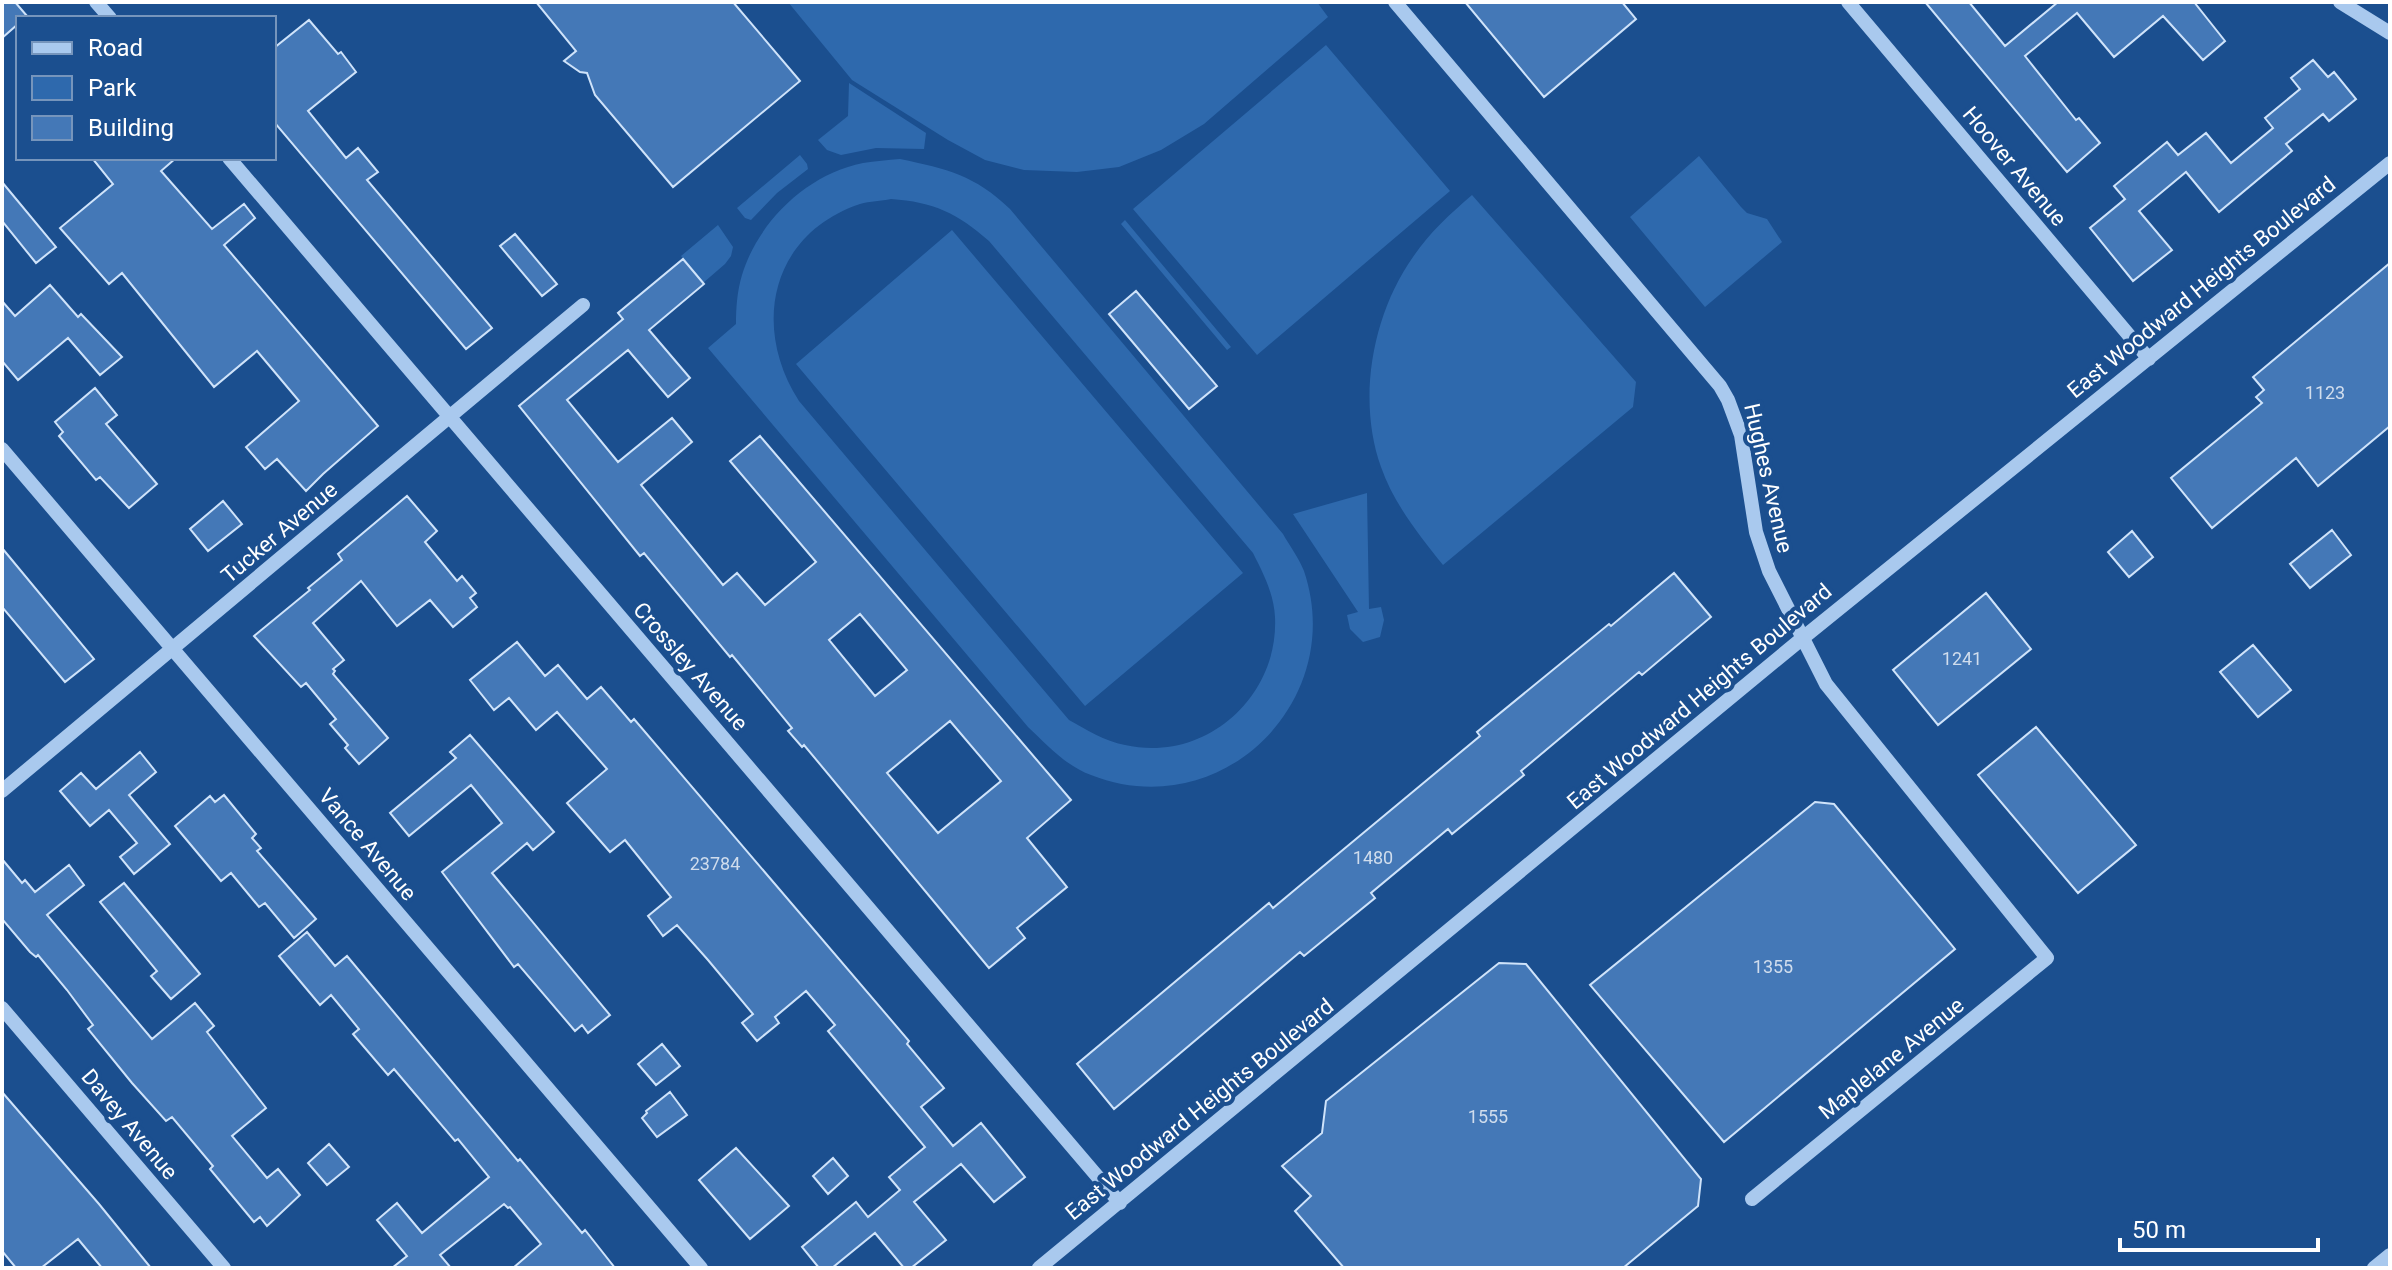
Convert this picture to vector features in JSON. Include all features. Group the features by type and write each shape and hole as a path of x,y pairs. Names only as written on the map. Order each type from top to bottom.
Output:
{"street":[{"name":"Hughes Avenue","path":"1395,2 1720,386 1741,435 1756,532 1769,571 1826,684 2039,948"},
{"name":"Hoover Avenue","path":"1848,2 2149,359"},
{"path":"2340,2 2390,33"},
{"name":"Crossley Avenue","path":"231,160 1120,1203"},
{"name":"East Woodward Heights Boulevard","path":"1039,1268 1804,637 2390,163"},
{"name":"Tucker Avenue","path":"2,791 583,305"},
{"name":"Vance Avenue","path":"2,449 701,1268"},
{"name":"Maplelane Avenue","path":"1752,1199 2047,958 2039,948"},
{"name":"Davey Avenue","path":"2,1008 224,1268"},
{"path":"2374,1268 2390,1255"}],"green space":[{"path":"788,2 1317,2 1328,17 1204,124 1161,150 1119,167 1077,172 1024,170 985,160 948,140 852,80"},
{"path":"1326,45 1450,191 1257,355 1133,209"},
{"path":"849,83 926,133 924,149 876,148 841,155 827,150 818,140 848,116"},
{"path":"800,155 808,169 777,193 751,220 745,218 737,208"},
{"path":"1699,156 1741,207 1747,213 1767,219 1782,242 1705,307 1630,217"},
{"path":"900,159 960,175 984,188 1010,209 1283,534 1299,561 1304,571 1313,619 1307,665 1290,707 1262,741 1227,767 1185,783 1139,786 1091,775 1057,754 1028,727 708,348 736,324 739,288 749,255 773,219 788,203 804,189 842,169","holes":["891,199 944,211 989,241 1253,553 1273,600 1273,646 1264,673 1250,697 1232,718 1209,734 1183,744 1155,748 1110,741 1069,720 799,401 784,372 776,343 774,314 778,286 789,260 806,237 830,218 864,203"]},
{"path":"1472,195 1636,382 1633,407 1443,565 1408,519 1386,481 1374,441 1370,386 1379,331 1399,280 1426,240"},
{"path":"1125,220 1231,347 1227,350 1121,224"},
{"path":"718,225 733,247 731,256 703,283 681,256"},
{"path":"952,230 1243,573 1085,706 796,364"},
{"path":"1367,493 1369,609 1381,607 1384,620 1380,637 1363,642 1350,629 1347,615 1358,612 1293,514"}],"building":[{"path":"2,2 15,2 27,16 16,16 16,26 2,38"},
{"path":"536,2 733,2 800,81 673,187 595,95 587,73 564,61 576,51"},
{"path":"1465,2 1622,2 1636,19 1544,97"},
{"path":"1925,2 1969,2 2005,46 2058,2 2194,2 2225,41 2203,60 2163,16 2114,57 2077,13 2025,56 2076,120 2079,118 2100,143 2067,172"},
{"path":"309,20 356,72 308,111 346,158 358,148 378,172 367,180 492,328 466,349 276,124 276,46"},
{"path":"2313,60 2328,77 2334,72 2356,99 2329,121 2323,114 2286,144 2292,151 2219,212 2186,172 2139,211 2172,250 2133,281 2090,228 2125,199 2114,186 2167,142 2178,155 2206,133 2231,163 2273,128 2265,118 2300,89 2291,78"},
{"path":"94,160 174,160 161,171 212,229 244,204 255,218 224,245 378,426 306,491 277,459 265,469 246,447 299,401 257,351 214,387 122,273 109,284 60,228 113,184"},
{"path":"2,182 56,247 36,263 2,221"},
{"path":"515,234 557,284 542,296 500,246"},
{"path":"683,259 704,284 649,330 690,378 668,397 628,350 567,400 618,462 672,418 692,442 641,485 723,585 737,573 765,605 816,562 730,461 760,436 1071,800 1027,838 1067,887 1017,928 1025,938 989,968 804,745 802,747 788,731 792,728 732,655 730,657 644,553 640,556 519,406 623,319 618,313","holes":["860,614 907,670 875,696 829,640","950,721 1001,781 938,833 887,773"]},
{"path":"2390,263 2390,426 2318,486 2296,458 2212,528 2171,478 2262,403 2256,397 2264,390 2253,377"},
{"path":"50,285 78,317 81,314 122,357 100,375 68,338 18,380 2,361 2,301 15,316"},
{"path":"1136,291 1217,386 1189,409 1109,314"},
{"path":"95,388 117,415 106,424 157,484 129,508 100,477 96,480 59,436 63,432 55,422"},
{"path":"407,496 437,531 425,542 457,581 462,576 476,593 470,598 477,607 453,627 430,600 397,626 361,581 313,623 344,660 333,669 333,674 388,738 359,764 330,724 336,719 306,683 301,687 254,636 310,590 308,588 342,560 338,554"},
{"path":"223,501 242,524 208,551 190,529"},
{"path":"2332,530 2351,555 2310,588 2290,564"},
{"path":"2132,531 2153,557 2129,577 2108,552"},
{"path":"2,548 94,659 65,682 2,607"},
{"path":"1674,573 1711,617 1642,675 1639,672 1521,771 1524,775 1452,834 1448,829 1371,893 1375,898 1304,956 1300,952 1114,1109 1077,1064 1269,903 1273,908 1480,736 1477,732"},
{"path":"1986,593 2031,649 1938,725 1893,670"},
{"path":"517,642 545,676 558,665 587,699 601,687 631,722 634,719 909,1041 907,1044 944,1088 921,1107 953,1146 981,1123 1025,1177 994,1202 961,1164 914,1202 946,1240 911,1268 904,1268 875,1233 832,1268 819,1268 802,1247 856,1202 868,1217 900,1190 889,1177 925,1147 828,1031 835,1025 806,991 775,1017 779,1023 757,1041 742,1023 753,1014 677,925 663,936 648,916 671,897 625,840 610,852 567,803 607,769 557,712 536,730 509,698 494,710 470,680"},
{"path":"2253,645 2291,690 2258,717 2220,672"},
{"path":"2036,727 2136,845 2078,893 1978,775"},
{"path":"470,735 554,832 533,850 527,843 492,873 610,1015 588,1033 582,1025 575,1031 518,964 514,967 442,872 502,823 471,785 409,836 390,813 456,758 450,752"},
{"path":"140,752 156,772 129,795 170,844 134,874 120,857 137,843 109,810 90,826 60,791 81,773 96,789"},
{"path":"224,795 256,834 252,838 261,848 257,851 316,919 294,938 265,903 259,907 231,873 221,881 175,826 210,796 215,802"},
{"path":"1815,802 1834,804 1955,949 1724,1142 1590,985"},
{"path":"2,859 22,883 25,880 35,892 69,865 84,885 47,915 152,1039 195,1003 214,1026 207,1032 266,1108 232,1136 267,1178 278,1169 300,1195 267,1226 260,1217 254,1222 172,1117 166,1121 132,1083 88,1029 93,1025 67,990 2,919"},
{"path":"124,883 200,974 171,999 151,976 157,971 100,902"},
{"path":"307,932 335,966 347,956 518,1161 520,1159 582,1233 585,1230 615,1268 513,1268 541,1244 504,1204 440,1255 451,1268 392,1268 407,1256 377,1220 397,1203 422,1233 489,1177 394,1069 388,1075 353,1034 359,1029 331,995 320,1005 279,956"},
{"path":"1499,963 1526,964 1701,1179 1698,1206 1623,1268 1344,1268 1295,1211 1311,1196 1282,1166 1322,1133 1326,1101"},
{"path":"662,1044 680,1066 656,1085 638,1064"},
{"path":"2,1092 151,1268 102,1268 78,1239 41,1268 16,1268 2,1251"},
{"path":"670,1092 687,1115 657,1137 642,1118 646,1111"},
{"path":"329,1144 349,1167 327,1185 308,1163"},
{"path":"736,1148 789,1206 750,1239 699,1180"},
{"path":"833,1158 848,1176 828,1194 813,1176"}]}
